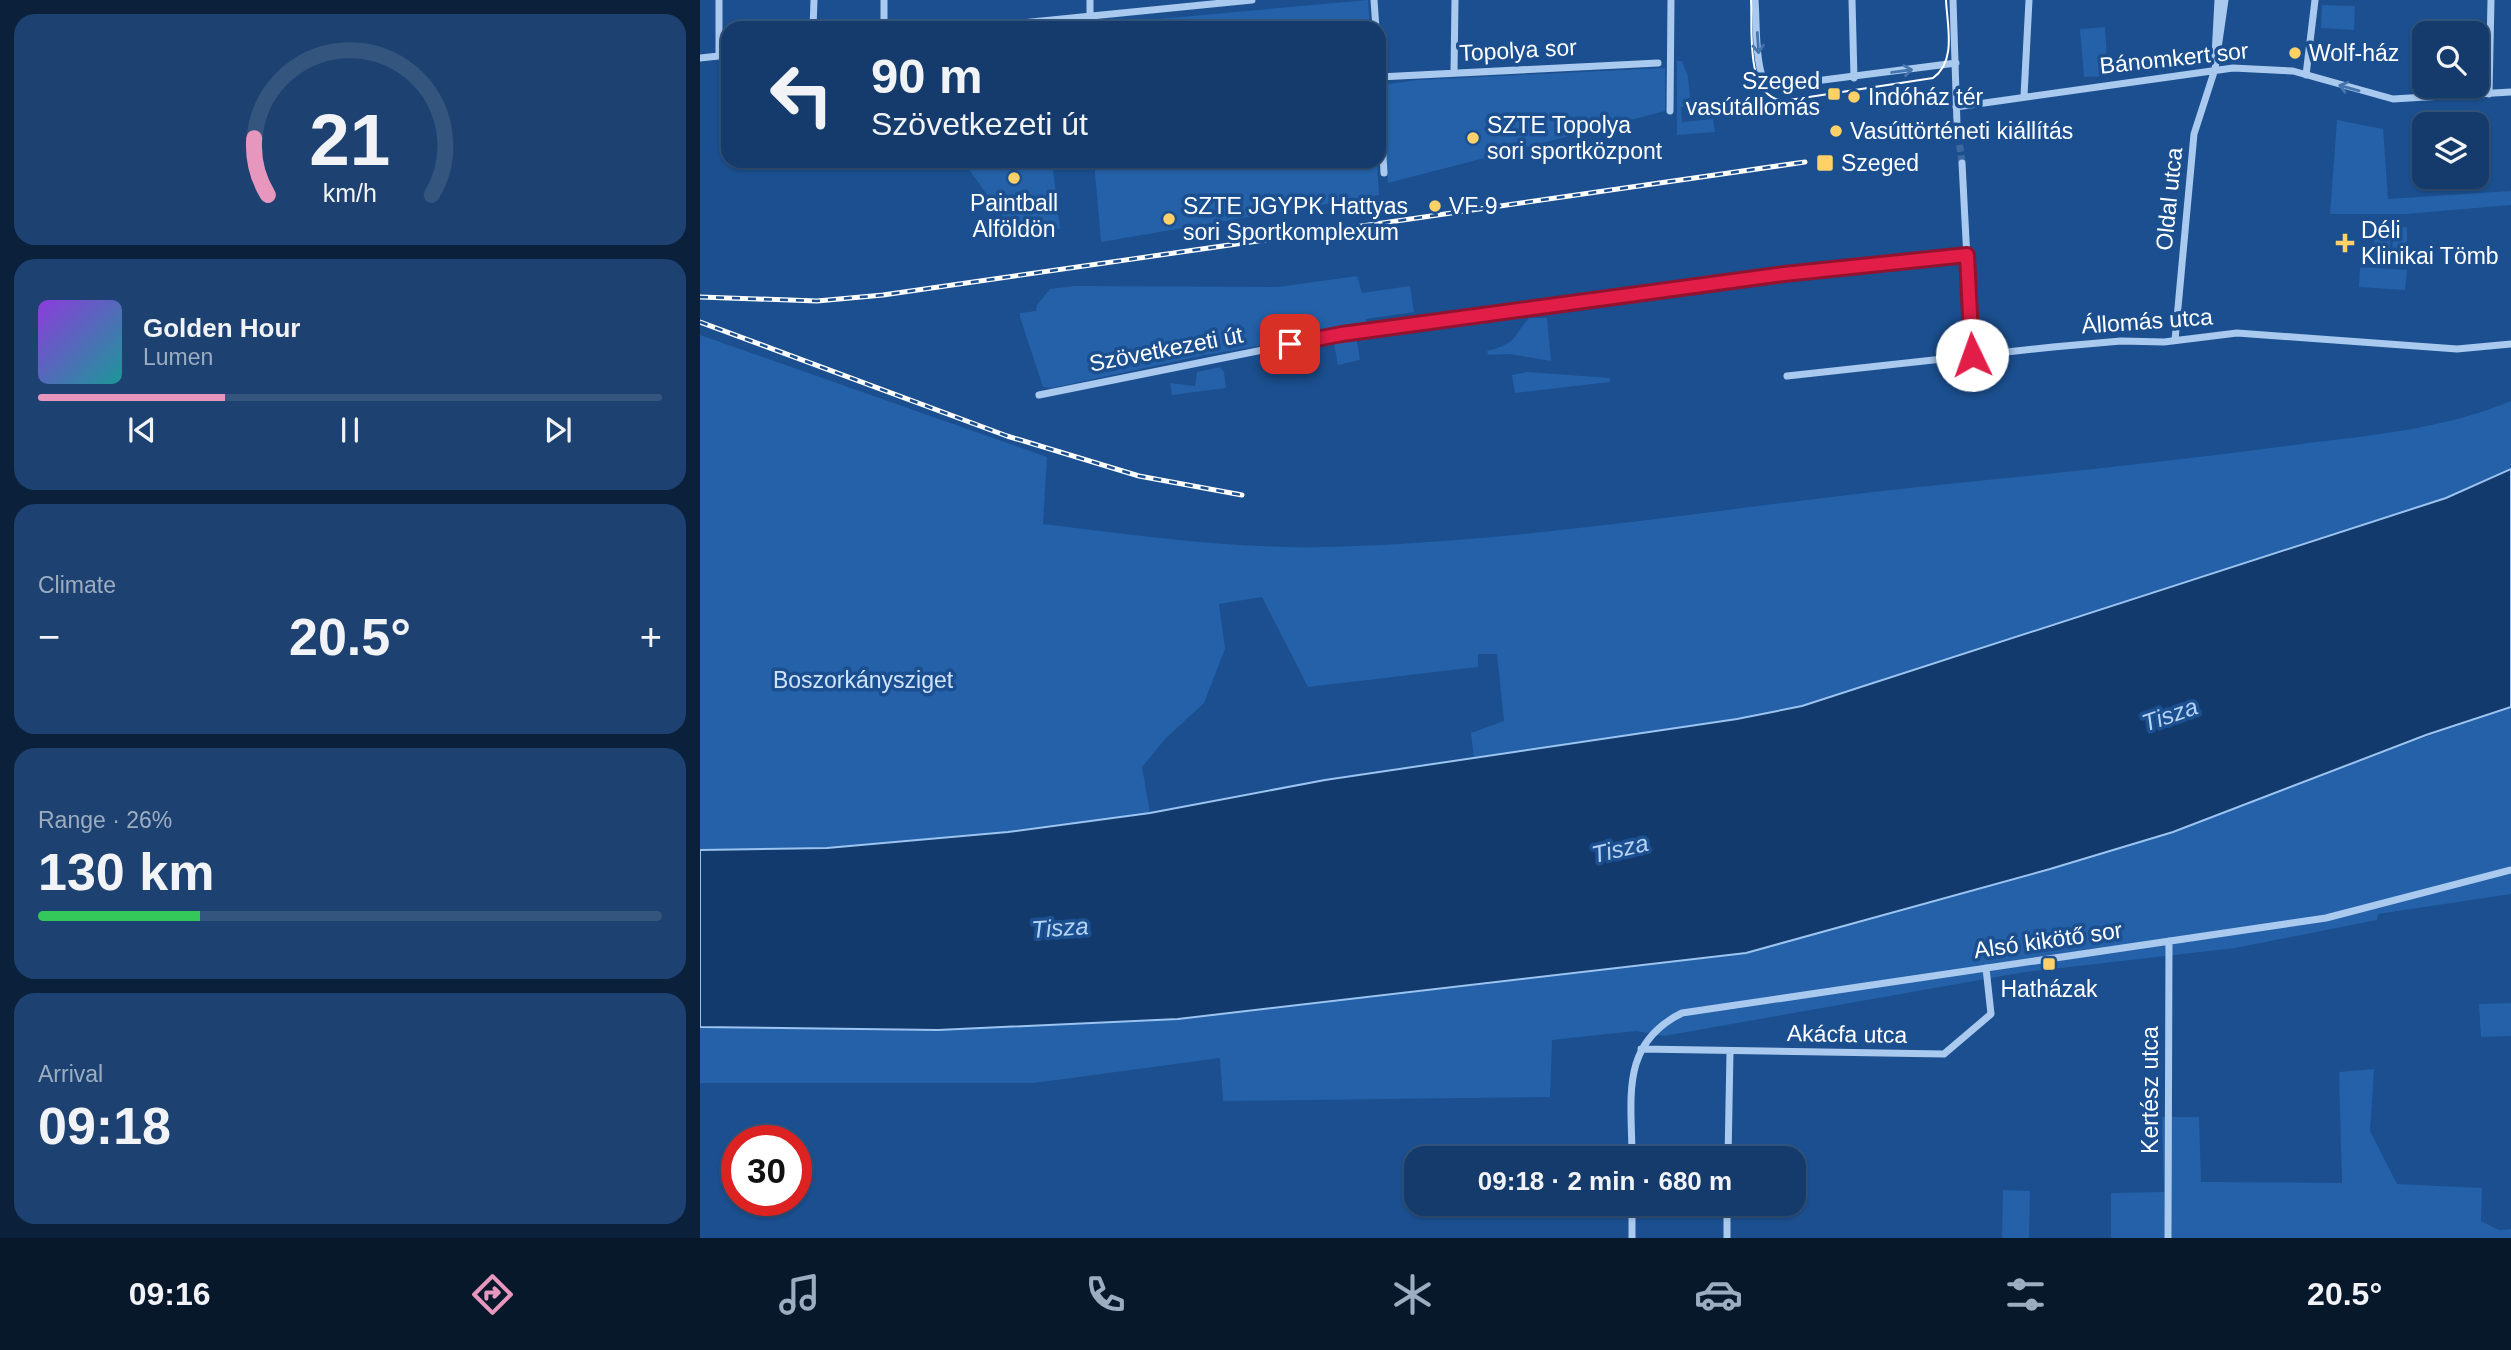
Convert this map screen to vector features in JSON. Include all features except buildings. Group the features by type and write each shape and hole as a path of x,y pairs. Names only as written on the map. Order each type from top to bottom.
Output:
{"street":[{"path":"700,58 719,56 719,0"},
{"path":"813,21 814,0"},
{"path":"884,0 884,21"},
{"path":"1090,0 1090,16"},
{"path":"1041,21 1252,0"},
{"path":"1374,0 1376,21"},
{"path":"1454,72 1455,0"},
{"path":"1670,111 1671,0"},
{"path":"1755,0 1760,69 1765,84 1773,88 1956,63"},
{"path":"1852,0 1854,78"},
{"path":"1953,0 1957,124"},
{"path":"2024,96 2029,0"},
{"name":"Oldal utca","path":"2216,67 2214,44 2218,0"},
{"name":"Oldal utca","path":"2175,340 2194,134 2216,67 2225,0"},
{"path":"2306,75 2315,0"},
{"path":"2489,63 2491,0"},
{"path":"2219,51 2233,68"},
{"name":"Topolya sor","path":"1386,77 1658,63"},
{"name":"Bánomkert sor","path":"1956,107 2198,72 2216,67 2262,67 2306,75 2393,99 2412,98"},
{"path":"2198,72 2208,89"},
{"name":"Bánomkert sor","path":"2489,94 2511,92"},
{"path":"1962,163 1972,355"},
{"path":"1384,168 1384,173"},
{"name":"Szövetkezeti út","path":"1039,395 1342,334 1784,274 1967,255"},
{"name":"Állomás utca","path":"1787,376 1972,355 2122,341 2144,344 2237,332 2457,349 2511,344"},
{"name":"Alsó kikötő sor","path":"1632,1146 1632,1071 1641,1049 1657,1028 1682,1013 2326,918 2511,870"},
{"name":"Kertész utca","path":"2168,1238 2169,942"},
{"name":"Akácfa utca","path":"1641,1049 1944,1054 1991,1014 1986,968"},
{"path":"1728,1146 1730,1052"},
{"path":"1632,1216 1632,1238"},
{"path":"1727,1216 1727,1238"}],"green space":[{"path":"1368,0 1370,21 1136,21"},
{"path":"2322,5 2355,6 2354,30 2321,28"},
{"path":"2105,27 2108,76 2084,77 2080,29"},
{"path":"1677,61 1682,61 1688,77 1690,98 1687,98 1687,106 1681,107 1682,122 1713,119 1715,132 1677,135"},
{"name":"SZTE Topolya sori sportközpont","path":"1665,68 1665,111 1388,183 1386,84 1417,80"},
{"path":"2337,120 2383,129 2388,199 2511,191 2511,205 2406,214 2330,214"},
{"name":"Paintball Alföldön","path":"968,168 1053,168 1060,229 1008,224"},
{"name":"SZTE JGYPK Hattyas sori Sportkomplexum","path":"1095,168 1377,168 1379,195 1101,242"},
{"path":"2374,224 2390,224 2390,259 2374,259"},
{"path":"2393,227 2407,227 2407,262 2392,262"},
{"path":"2360,267 2407,270 2405,290 2359,287"},
{"path":"1357,276 1362,293 1410,286 1414,312 1366,319 1366,328 1205,355 1052,388 1043,387 1020,317 1020,313 1036,311 1037,305 1050,289 1075,286 1278,287"},
{"path":"1529,318 1547,318 1551,361 1509,354 1488,355 1487,351 1513,339"},
{"name":"Boszorkánysziget","path":"700,335 1047,457 1043,524 1219,544 1324,547 1405,544 1566,530 1887,490 2176,460 2381,434 2434,425 2486,411 2511,401 2511,469 2446,498 1802,706 1737,719 1474,758 1471,733 1504,721 1497,654 1478,654 1478,667 1308,687 1262,597 1219,604 1225,649 1204,703 1166,738 1142,767 1150,813 1008,832 827,848 700,850"},
{"path":"1356,336 1360,360 1338,365 1333,339"},
{"path":"1220,367 1224,372 1226,388 1172,395 1170,383 1195,386 1197,372"},
{"path":"1527,372 1610,378 1610,382 1515,393 1512,375"},
{"path":"2511,707 2511,894 2378,914 2377,920 2235,948 2025,972 1664,1036 1636,1031 1552,1040 1550,1097 1223,1101 1220,1058 1034,1083 700,1083 700,1027 938,1030 1177,1019 1746,952 2050,869"},
{"path":"2511,1003 2511,1036 2481,1037 2479,1004"},
{"path":"2374,1069 2370,1131 2397,1184 2482,1188 2481,1221 2499,1230 2511,1229 2511,1238 2111,1238 2111,1193 2164,1192 2162,1117 2199,1117 2201,1182 2342,1183 2339,1072"},
{"path":"2003,1190 2030,1191 2029,1238 2002,1238"}],"water":[{"name":"Tisza","path":"2511,469 2511,707 2426,735 2173,832 1746,953 1178,1019 938,1030 700,1027 700,850 827,848 1008,832 1150,813 1325,780 1737,719 1802,706 2446,498"}],"tunnel":[{"path":"1957,124 1962,163"}],"tram line":[{"path":"1751,0 1756,74 1762,87 1771,96 1783,101 1933,78 1940,71 1948,52 1946,0"}],"railway":[{"path":"700,297 817,301 883,295 1805,162"},
{"path":"700,322 1007,436 1139,476 1242,495"}],"place":[{"name":"Wolf-ház","path":"2295,53"},
{"name":"Szeged vasútállomás","path":"1834,94"},
{"name":"Indóház tér","path":"1854,97"},
{"name":"Vasúttörténeti kiállítás","path":"1836,131"},
{"name":"SZTE Topolya sori sportközpont","path":"1473,138"},
{"name":"Szeged","path":"1825,163"},
{"name":"Paintball Alföldön","path":"1014,178"},
{"name":"VF 9","path":"1435,206"},
{"name":"SZTE JGYPK Hattyas sori Sportkomplexum","path":"1169,219"},
{"name":"Déli Klinikai Tömb","path":"2345,243"},
{"name":"Hatházak","path":"2049,964"}],"route":[{"path":"1290,344 1342,334 1784,274 1967,255 1972,355"}]}
